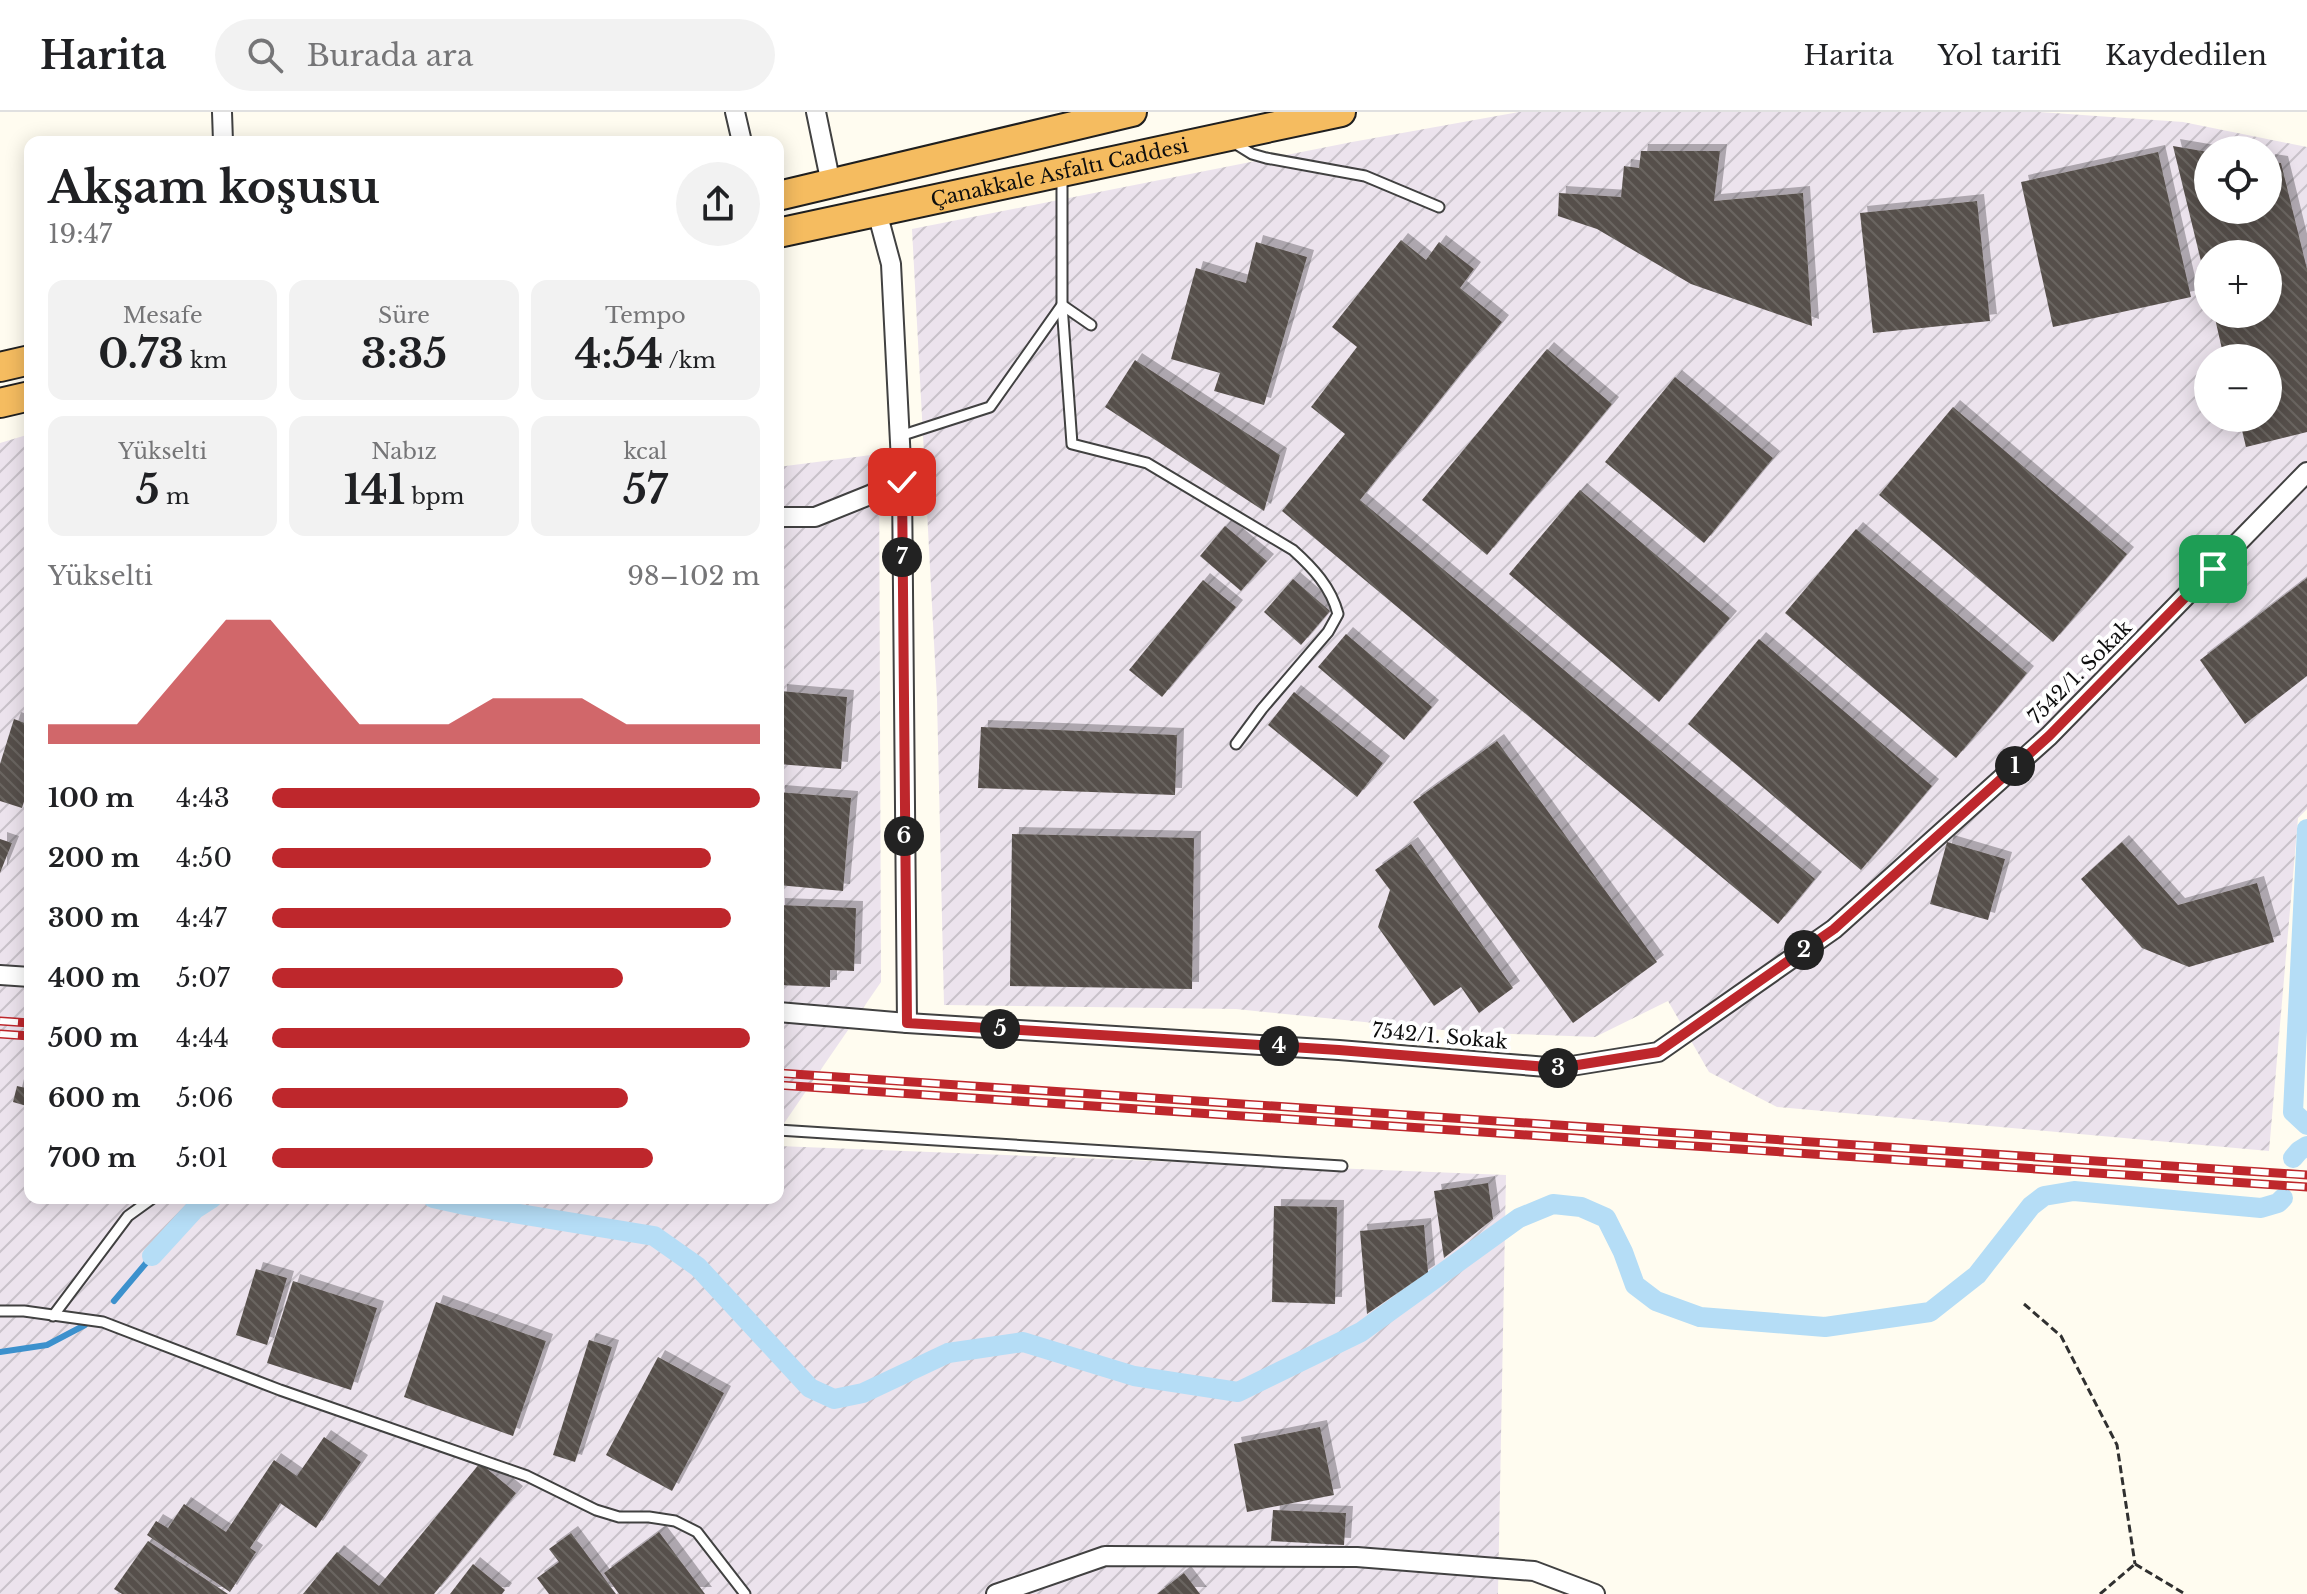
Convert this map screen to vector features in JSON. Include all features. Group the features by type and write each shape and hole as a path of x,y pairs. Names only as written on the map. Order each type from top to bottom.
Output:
{"highway":[{"name":"Çanakkale Asfaltı Caddesi","path":"784,195 1055,121 1132,112"},
{"name":"Çanakkale Asfaltı Caddesi","path":"784,232 1341,112"},
{"path":"0,367 24,361"},
{"path":"0,403 24,397"}],"street":[{"path":"222,112 223,136"},
{"path":"735,112 741,136"},
{"path":"816,112 831,184"},
{"path":"877,212 891,264 902,482 907,1023"},
{"name":"7542/1. Sokak","path":"784,1013 1559,1068 1658,1052 1834,929 2049,736 2307,472"},
{"path":"784,517 815,517 902,482"},
{"path":"0,975 24,977"},
{"path":"996,1594 1105,1556 1357,1557 1534,1571 1595,1594"}],"lane":[{"path":"1226,137 1252,154 1365,176 1439,207"},
{"path":"1062,172 1062,305 1072,444 1147,463 1293,550 1310,566 1334,598 1338,614 1328,632 1236,744"},
{"path":"1062,305 1091,325"},
{"path":"900,436 990,407 1062,305"},
{"path":"784,1130 1342,1166"},
{"path":"53,1316 128,1216 145,1204"},
{"path":"0,1311 24,1311 103,1322 280,1390 527,1476 596,1510 619,1517 675,1521 697,1532 745,1594"}],"path":[{"path":"2024,1304 2061,1336 2117,1445 2135,1564"},
{"path":"2100,1594 2135,1564"},
{"path":"2135,1564 2185,1594"}],"shaded area":[{"path":"1519,112 2039,112 2183,122 2252,136 2194,136 2194,224 2282,224 2282,142 2307,147 2307,809 2298,818 2269,1151 1777,1107 1709,1072 1668,1001 1595,1037 1463,1032 1236,1009 944,1005 937,699 912,229"},
{"path":"24,436 24,1204 784,1204 784,1146 1506,1175 1498,1594 0,1594 0,443"},
{"path":"879,454 881,982 784,1123 784,466"}],"building":[{"path":"2173,146 2194,150 2194,224 2282,224 2282,167 2307,269 2307,432 2246,447 2242,432 2282,432 2282,344 2221,344 2217,328 2282,328 2282,240 2196,240"},
{"path":"1641,151 1720,151 1714,201 1803,193 1812,326 1691,284 1597,229 1558,216 1559,193 1621,197 1624,166 1639,168"},
{"path":"2158,152 2191,297 2053,327 2021,182"},
{"path":"1977,201 1990,321 1873,333 1860,213"},
{"path":"1401,240 1426,260 1439,242 1474,269 1460,288 1502,322 1360,500 1815,879 1778,924 1282,511 1345,434 1311,407 1357,347 1332,327"},
{"path":"1256,242 1307,257 1264,405 1214,391 1220,373 1171,359 1196,268 1246,283"},
{"path":"1547,349 1612,404 1487,555 1422,500"},
{"path":"1135,360 1280,455 1264,511 1105,407"},
{"path":"1675,377 1773,458 1704,543 1605,462"},
{"path":"1953,407 2127,554 2053,642 1879,495"},
{"path":"1580,490 1730,618 1659,702 1509,574"},
{"path":"1225,526 1267,561 1241,591 1200,556"},
{"path":"1856,529 2027,673 1956,758 1785,613"},
{"path":"2307,578 2307,676 2245,724 2200,660"},
{"path":"1293,579 1330,611 1301,645 1264,612"},
{"path":"1203,580 1236,607 1162,697 1129,670"},
{"path":"1346,634 1432,707 1404,740 1318,667"},
{"path":"1759,639 1932,786 1861,870 1688,724"},
{"path":"784,691 847,697 841,769 784,764"},
{"path":"1294,692 1383,763 1357,797 1268,725"},
{"path":"14,719 24,723 22,808 0,801 0,764"},
{"path":"981,727 1177,735 1175,795 978,788"},
{"path":"1497,741 1657,962 1573,1023 1413,802"},
{"path":"784,792 851,798 843,891 784,886"},
{"path":"1012,834 1194,838 1192,989 1010,986"},
{"path":"0,839 12,843 0,873"},
{"path":"1947,842 2005,859 1988,920 1930,904"},
{"path":"2122,842 2178,905 2257,883 2274,942 2189,967 2142,948 2081,879"},
{"path":"1411,844 1513,988 1479,1013 1461,987 1434,1006 1378,927 1390,890 1375,870"},
{"path":"784,905 856,908 854,971 830,970 830,987 784,985"},
{"path":"17,1086 24,1088 24,1105 13,1102"},
{"path":"1488,1183 1493,1219 1444,1258 1434,1191"},
{"path":"1274,1206 1337,1207 1335,1304 1272,1302"},
{"path":"1424,1225 1428,1272 1367,1314 1360,1231"},
{"path":"256,1269 287,1278 267,1345 236,1335"},
{"path":"293,1281 377,1308 351,1390 267,1363"},
{"path":"436,1302 546,1341 513,1436 404,1397"},
{"path":"589,1340 612,1347 575,1462 553,1455"},
{"path":"658,1357 724,1393 672,1491 606,1455"},
{"path":"1320,1427 1334,1495 1247,1512 1234,1444"},
{"path":"324,1437 361,1462 316,1528 280,1503 250,1548 256,1552 230,1592 147,1535 156,1521 168,1528 184,1504 226,1532 274,1460 297,1476"},
{"path":"480,1463 516,1493 434,1594 303,1594 337,1552 379,1586"},
{"path":"1273,1510 1346,1513 1344,1545 1271,1541"},
{"path":"659,1532 705,1594 619,1594 604,1573"},
{"path":"571,1533 616,1594 549,1594 537,1578 559,1562 549,1549"},
{"path":"148,1541 228,1594 122,1594 114,1589"},
{"path":"473,1564 505,1590 502,1594 450,1594"},
{"path":"1184,1573 1200,1594 1157,1594"}],"waterway":[{"path":"2307,829 2293,1112 2307,1125"},
{"path":"2293,1158 2307,1146"},
{"path":"460,1204 654,1236 698,1267 810,1388 834,1399 863,1393 948,1353 1023,1342 1134,1376 1238,1392 1361,1332 1519,1218 1553,1204 1581,1207 1606,1218 1635,1285 1656,1301 1700,1317 1825,1327 1930,1312 1977,1275 2031,1206 2044,1196 2074,1191 2261,1208 2278,1203 2283,1198"},
{"path":"152,1256 203,1204"},
{"path":"114,1301 152,1256"},
{"path":"0,1352 47,1345 85,1325"}],"railway":[{"path":"0,1021 24,1023"},
{"path":"0,1034 24,1036"},
{"path":"784,1073 2307,1175"},
{"path":"784,1085 2307,1187"}],"route":[{"path":"902,482 907,1023 1339,1050 1559,1068 1658,1052 1834,929 2049,736 2213,569"}]}
